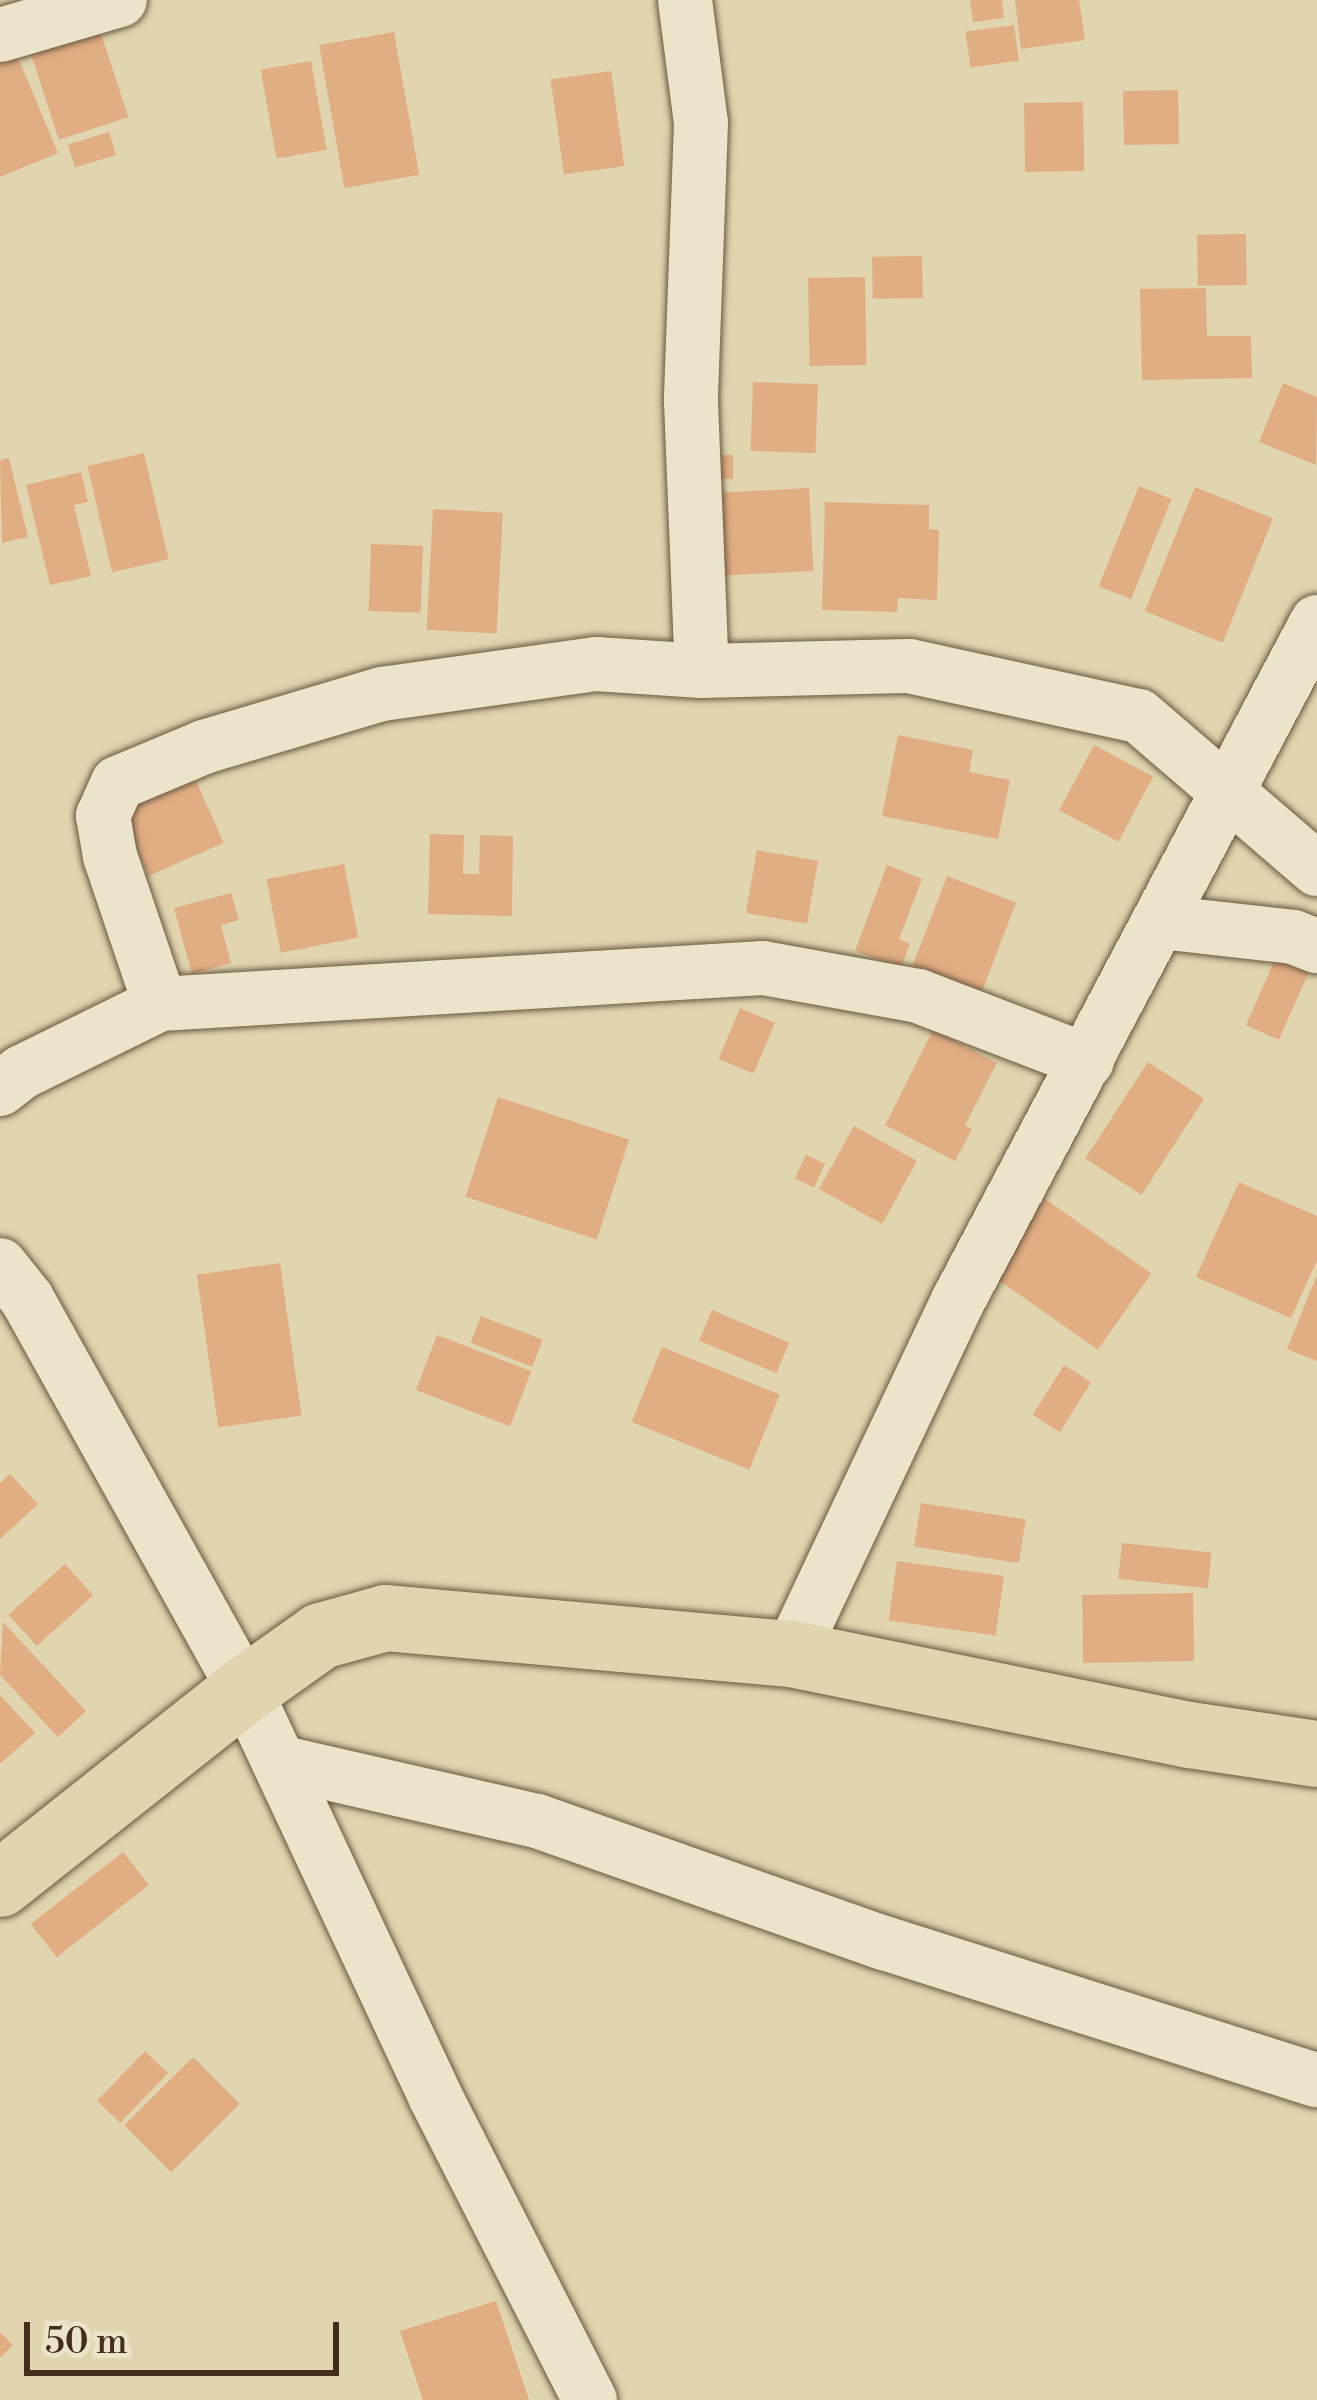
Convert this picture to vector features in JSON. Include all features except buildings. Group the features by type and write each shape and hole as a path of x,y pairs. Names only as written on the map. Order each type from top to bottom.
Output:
{"main road":[{"path":"0,1884 245,1690 321,1636 386,1618 791,1654 1190,1735 1317,1754"}],"street":[{"path":"0,35 120,0"},
{"path":"685,0 701,123 692,402 702,671"},
{"path":"791,1654 959,1299 1317,622"},
{"path":"160,1004 110,856 103,816 118,783 204,747 382,694 596,664 702,671 909,666 1139,716 1317,869"},
{"path":"1160,922 1293,937 1317,946"},
{"path":"0,1089 22,1072 160,1004 763,968 918,995 1087,1061"},
{"path":"0,1265 27,1299 245,1690 436,2098 590,2400"},
{"path":"279,1762 537,1821 884,1942 1317,2080"}]}
